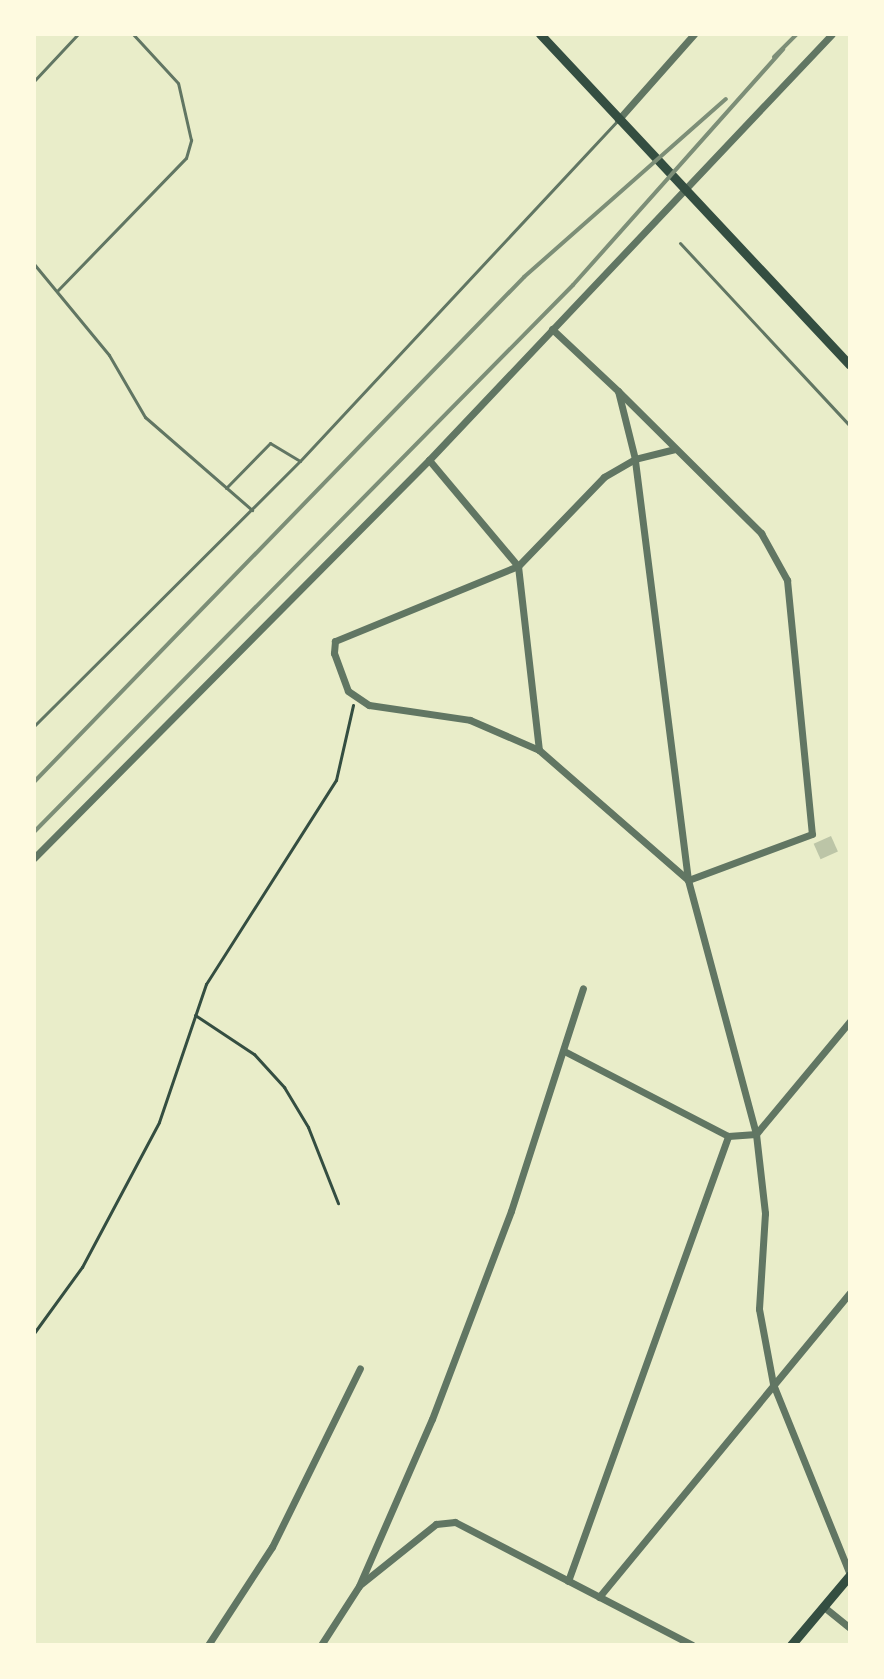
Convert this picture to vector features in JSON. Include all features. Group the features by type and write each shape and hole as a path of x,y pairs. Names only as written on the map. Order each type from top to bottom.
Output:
{"main road":[{"path":"540,34 849,362"},
{"path":"791,1645 850,1575"}],"street":[{"path":"618,120 694,34"},
{"path":"34,858 429,460 832,34"},
{"path":"552,329 618,391 778,555 792,609 814,826 807,840 688,880"},
{"path":"618,391 635,459 688,880 756,1134 765,1213 759,1309 773,1384 850,1575"},
{"path":"675,449 635,459 604,477 518,566 335,641 335,661 354,697 387,709 470,720 539,750 688,880"},
{"path":"429,460 518,566 539,750"},
{"path":"321,1645 359,1586 432,1419 566,1052 583,988"},
{"path":"566,1052 728,1136 756,1134 850,1021"},
{"path":"568,1581 728,1136"},
{"path":"599,1597 850,1293"},
{"path":"208,1645 272,1547 360,1368"},
{"path":"359,1586 444,1521 692,1645"},
{"path":"824,1607 850,1628"}],"lane":[{"path":"34,81 78,34"},
{"path":"57,291 186,158 189,112 178,83 133,34"},
{"path":"34,726 300,461 618,120"},
{"path":"680,243 850,426"},
{"path":"34,264 109,355 145,417 252,510"},
{"path":"226,488 270,443 300,461"}],"path":[{"path":"34,1333 82,1267 159,1122 195,1015 217,964 336,780 354,697"},
{"path":"195,1015 254,1054 284,1087 338,1203"}],"building":[{"path":"831,836 838,852 821,859 814,844"}],"railway":[{"path":"774,57 797,34"},
{"path":"34,832 573,285 783,49"},
{"path":"34,782 524,277 726,99"}]}
